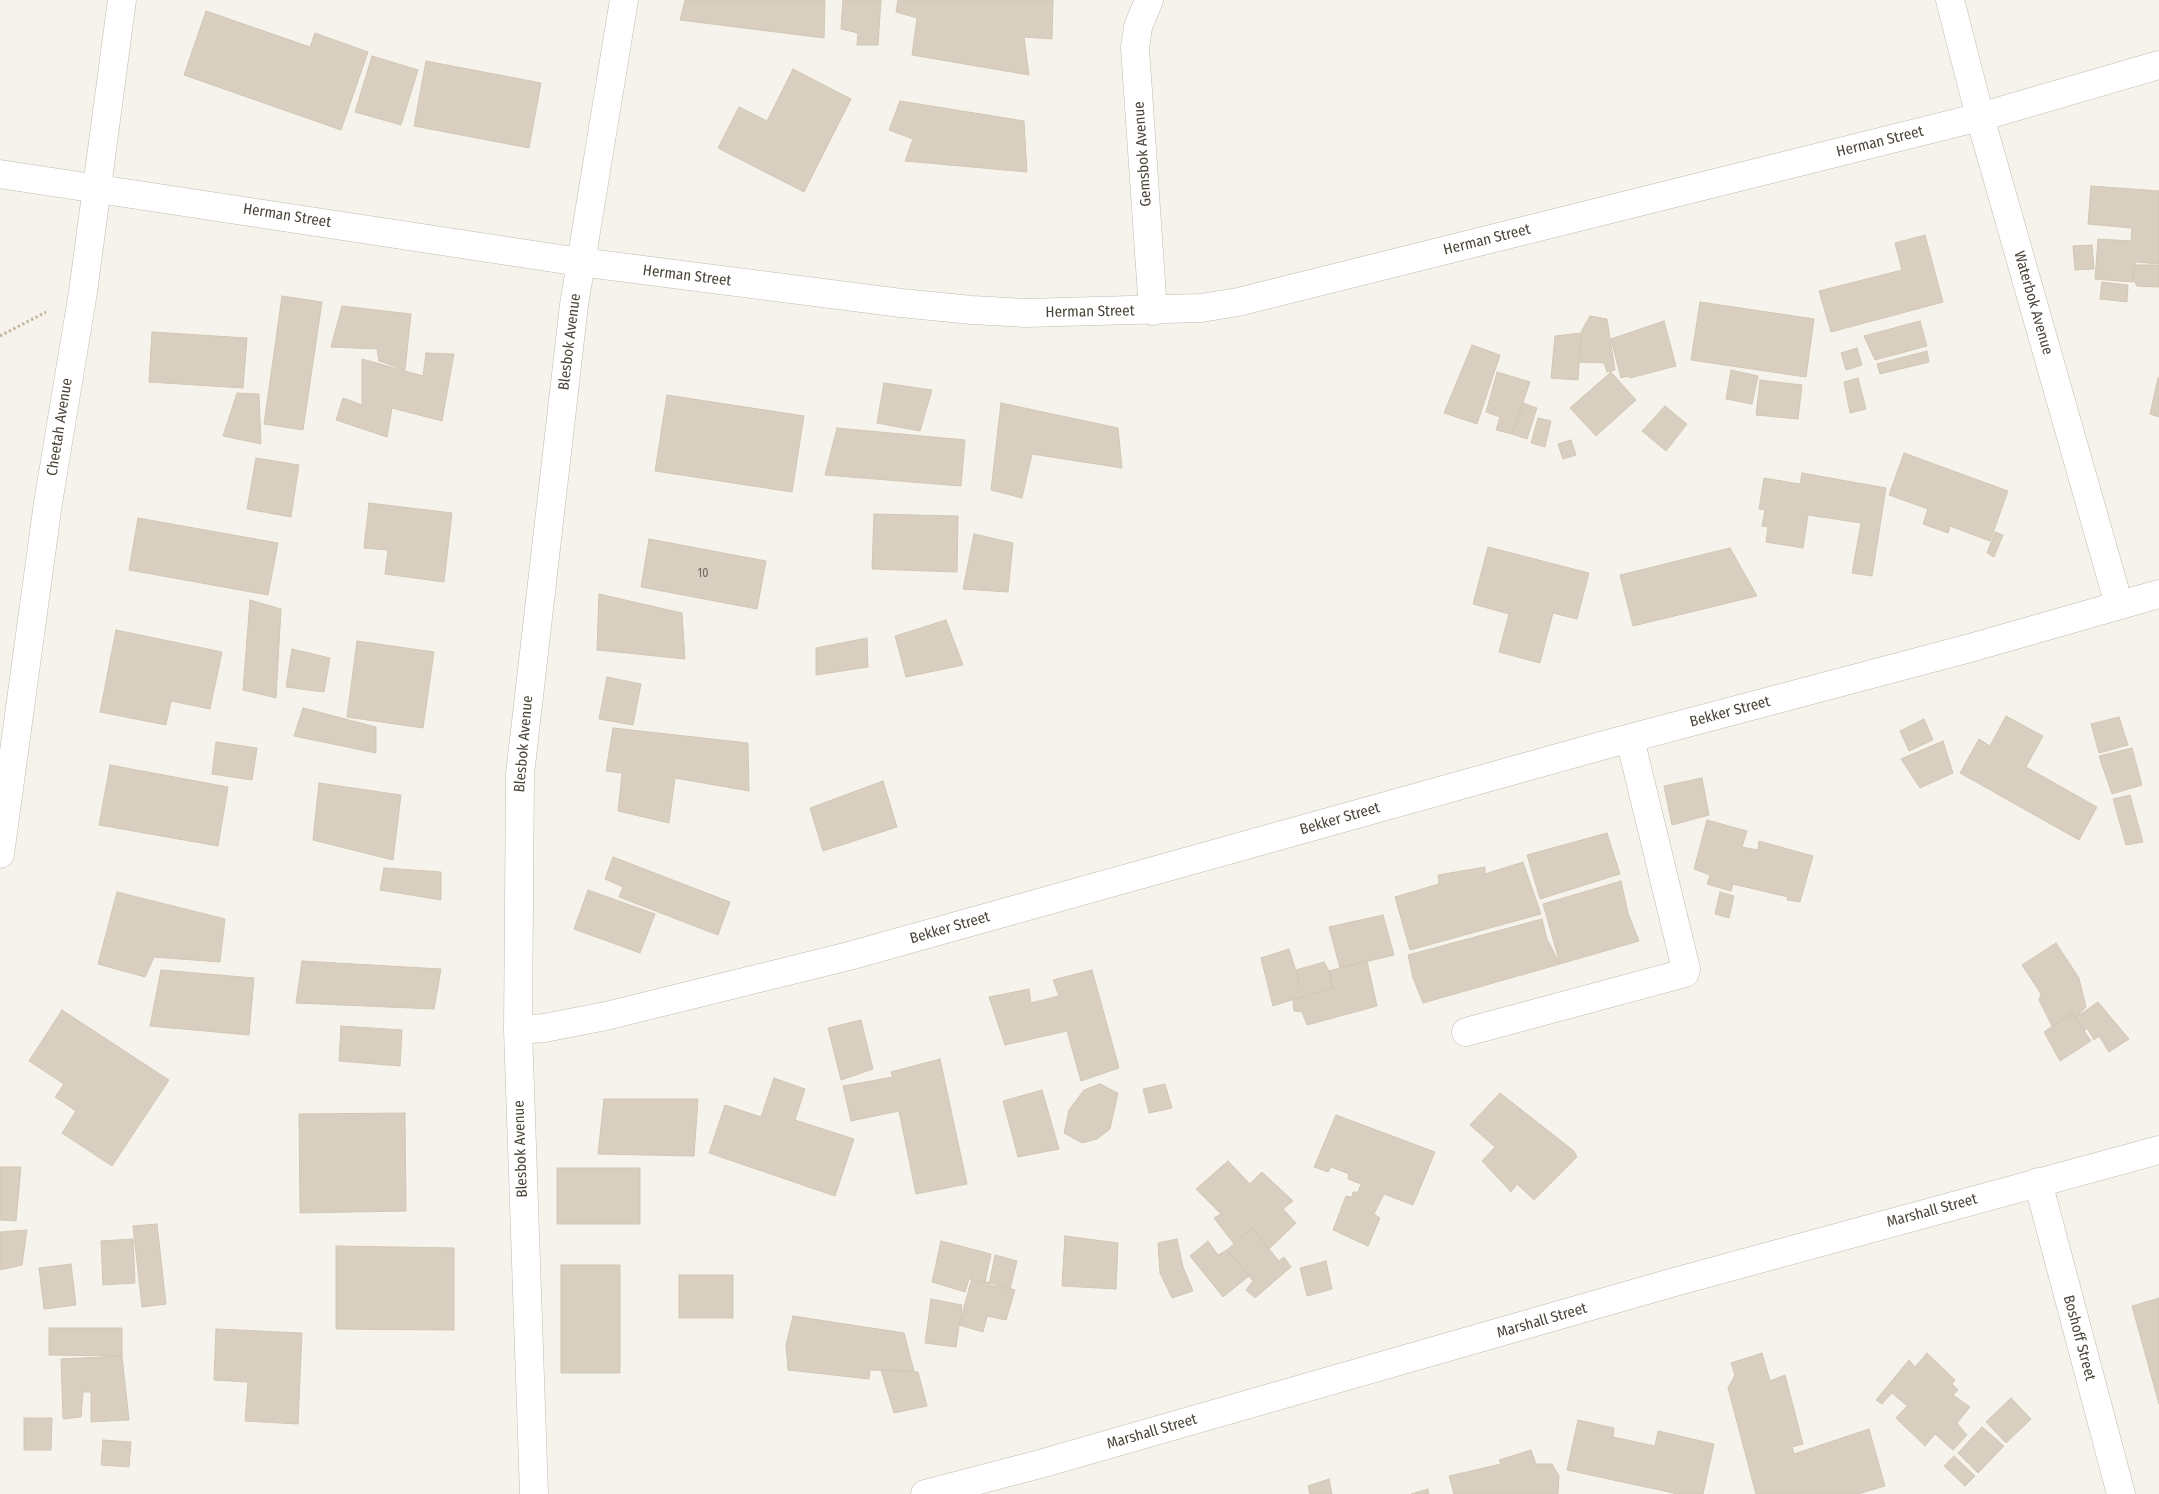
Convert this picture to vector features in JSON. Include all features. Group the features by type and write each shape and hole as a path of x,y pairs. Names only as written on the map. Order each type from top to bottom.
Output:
{"street":[{"name":"Cheetah Avenue","path":"0,854 48,503 83,292 122,0"},
{"name":"Blesbok Avenue","path":"534,1494 518,1030 520,774 580,262 624,0"},
{"name":"Gemsbok Avenue","path":"1149,0 1138,27 1135,48 1154,311"},
{"name":"Waterbok Avenue","path":"1950,0 1980,117 2119,605"},
{"name":"Herman Street","path":"0,174 97,187 580,262 901,303 1026,313 1154,311 1201,308 1238,302 1980,117 2159,65"},
{"name":"Bekker Street","path":"518,1030 544,1028 606,1016 839,959 1630,738 1970,648 2159,594"},
{"path":"1466,1032 1684,973 1686,969 1630,738"},
{"name":"Marshall Street","path":"925,1494 1040,1464 1652,1289 2159,1150"},
{"name":"Boshoff Street","path":"2038,1182 2121,1494"}],"path":[{"path":"0,336 83,292"}],"building":[{"path":"685,0 825,0 824,38 680,20"},
{"path":"843,0 881,0 878,45 857,45 858,33 841,29"},
{"path":"898,0 1053,0 1052,39 1024,37 1029,75 912,55 917,18 896,12"},
{"path":"206,11 310,47 315,33 368,52 341,130 184,75"},
{"path":"372,56 418,70 401,125 355,112"},
{"path":"426,61 541,83 529,148 414,126"},
{"path":"793,69 851,99 804,192 718,148 739,107 767,121"},
{"path":"900,101 1024,121 1027,172 905,161 913,139 889,130"},
{"path":"2091,186 2159,191 2159,264 2135,262 2133,282 2095,279 2098,239 2131,241 2132,228 2088,224"},
{"path":"1925,235 1943,302 1831,332 1819,291 1902,270 1895,243"},
{"path":"2092,245 2094,269 2075,270 2073,246"},
{"path":"2135,265 2159,265 2159,287 2137,286 2133,279"},
{"path":"2102,282 2128,285 2127,302 2100,299"},
{"path":"282,296 322,302 303,430 264,424"},
{"path":"1700,302 1814,319 1806,377 1691,360"},
{"path":"342,306 411,314 405,370 379,361 377,349 331,347"},
{"path":"1590,316 1607,319 1615,370 1607,372 1604,363 1579,362 1582,330"},
{"path":"1664,321 1676,366 1630,378 1628,376 1621,378 1611,339"},
{"path":"1920,321 1927,346 1875,360 1864,336"},
{"path":"152,332 247,338 243,388 149,382"},
{"path":"1581,333 1578,380 1551,378 1555,336"},
{"path":"1472,345 1500,355 1477,424 1444,413"},
{"path":"1857,348 1862,365 1846,370 1841,353"},
{"path":"1927,351 1929,362 1880,374 1877,364"},
{"path":"426,353 454,354 442,421 392,408 387,437 336,420 343,398 362,405 362,359 423,376"},
{"path":"1731,370 1758,376 1752,404 1726,399"},
{"path":"1497,372 1530,382 1512,434 1496,430 1500,417 1486,412"},
{"path":"1611,372 1636,400 1596,436 1570,408"},
{"path":"1858,378 1866,409 1850,413 1844,382"},
{"path":"2159,378 2159,417 2150,414"},
{"path":"1760,380 1802,385 1798,419 1756,415"},
{"path":"884,383 932,390 920,431 877,423"},
{"path":"237,393 259,394 261,444 223,436"},
{"path":"667,395 804,416 792,492 655,471"},
{"path":"1001,403 1118,428 1122,468 1032,454 1022,498 991,490"},
{"path":"1523,403 1537,408 1527,439 1512,434"},
{"path":"1665,406 1687,424 1666,451 1642,431"},
{"path":"1538,418 1551,421 1545,447 1531,443"},
{"path":"837,428 965,440 961,486 825,475"},
{"path":"1571,440 1576,455 1563,459 1558,444"},
{"path":"1904,453 2008,491 1990,541 1950,526 1948,533 1923,524 1928,509 1889,495"},
{"path":"256,458 299,465 291,517 247,509"},
{"path":"1802,473 1886,488 1872,576 1852,573 1861,523 1808,515 1803,548 1766,542 1768,527 1762,526 1765,510 1759,509 1764,478 1800,484"},
{"path":"369,503 452,513 444,582 385,574 388,550 364,548"},
{"path":"874,514 958,516 957,572 872,569"},
{"path":"138,518 278,543 268,595 129,570"},
{"path":"1995,532 2003,535 1994,557 1987,553"},
{"path":"974,534 1013,543 1008,592 963,589"},
{"path":"649,539 766,561 757,609 641,587"},
{"path":"1488,547 1589,573 1577,619 1553,613 1540,663 1499,652 1509,614 1473,604"},
{"path":"1730,548 1757,596 1633,626 1620,575"},
{"path":"599,594 682,613 685,659 597,650"},
{"path":"250,600 281,609 276,698 243,690"},
{"path":"946,620 963,665 906,677 895,636"},
{"path":"116,630 222,652 210,709 171,701 166,725 100,712"},
{"path":"867,638 868,667 816,675 816,648"},
{"path":"357,641 434,652 423,728 347,717"},
{"path":"292,649 330,658 324,692 286,687"},
{"path":"607,677 641,684 633,725 599,719"},
{"path":"303,708 376,727 376,753 294,736"},
{"path":"2006,716 2043,736 2026,767 2097,807 2079,840 1960,773 1979,739 1990,746"},
{"path":"2119,717 2128,745 2099,753 2091,724"},
{"path":"1924,719 1933,740 1909,751 1900,731"},
{"path":"613,728 748,743 749,791 675,778 669,823 618,811 622,773 606,771"},
{"path":"1943,741 1953,773 1920,788 1901,759"},
{"path":"216,742 257,748 252,780 212,774"},
{"path":"2132,748 2142,785 2112,794 2099,756"},
{"path":"110,765 228,787 218,846 99,825"},
{"path":"1702,778 1709,815 1672,825 1664,786"},
{"path":"883,781 897,827 823,851 810,808"},
{"path":"319,783 401,795 393,860 313,840"},
{"path":"2130,795 2143,842 2126,845 2113,799"},
{"path":"1707,820 1747,831 1742,847 1758,850 1759,841 1813,856 1800,902 1787,900 1788,897 1733,884 1731,891 1707,884 1710,875 1694,869"},
{"path":"1607,833 1620,874 1540,899 1527,855"},
{"path":"613,857 730,902 718,935 619,897 623,887 605,879"},
{"path":"1523,862 1541,914 1410,950 1395,897 1439,884 1438,875 1485,867 1485,874"},
{"path":"384,868 441,872 441,900 380,890"},
{"path":"1621,881 1628,913 1639,941 1560,964 1543,904"},
{"path":"588,890 655,914 640,953 574,929"},
{"path":"117,892 225,919 220,962 154,957 145,977 98,964"},
{"path":"1720,892 1734,896 1729,918 1715,914"},
{"path":"1383,915 1394,955 1340,968 1329,927"},
{"path":"1542,919 1547,939 1560,964 1423,1003 1413,978 1408,955"},
{"path":"2056,943 2079,978 2086,1007 2075,1018 2072,1013 2052,1026 2039,1000 2041,994 2022,965"},
{"path":"1289,949 1304,996 1273,1006 1261,958"},
{"path":"302,961 441,969 434,1009 296,1003"},
{"path":"1367,961 1377,1006 1307,1025 1302,1012 1294,1011 1293,1000 1333,988 1329,971"},
{"path":"1324,962 1329,971 1333,988 1302,996 1296,970"},
{"path":"161,970 254,978 249,1035 150,1026"},
{"path":"1092,970 1119,1068 1081,1081 1067,1031 1005,1045 989,997 1029,989 1031,1003 1059,996 1053,980"},
{"path":"2098,1002 2129,1039 2109,1052 2099,1036 2094,1040 2087,1028 2084,1031 2075,1018"},
{"path":"62,1010 169,1080 112,1166 62,1133 76,1111 55,1097 64,1084 29,1061"},
{"path":"2072,1013 2091,1041 2060,1061 2044,1032"},
{"path":"861,1020 873,1069 841,1080 828,1028"},
{"path":"341,1026 402,1030 400,1066 339,1061"},
{"path":"940,1059 967,1184 916,1194 899,1111 851,1121 843,1086 893,1077 891,1072"},
{"path":"774,1078 805,1089 795,1120 854,1139 835,1196 709,1153 725,1105 761,1117"},
{"path":"1100,1084 1118,1093 1110,1129 1097,1139 1082,1143 1064,1133 1069,1110 1084,1090"},
{"path":"1165,1084 1172,1108 1149,1113 1143,1089"},
{"path":"1042,1090 1059,1149 1018,1157 1003,1101"},
{"path":"1500,1093 1574,1151 1577,1157 1534,1200 1517,1184 1511,1192 1482,1161 1495,1147 1470,1125"},
{"path":"604,1099 698,1099 694,1156 598,1154"},
{"path":"405,1113 406,1211 300,1213 299,1114"},
{"path":"1336,1115 1435,1152 1413,1205 1384,1194 1374,1214 1380,1218 1368,1246 1333,1230 1346,1196 1352,1197 1353,1192 1358,1192 1361,1184 1348,1179 1349,1174 1331,1167 1328,1172 1314,1167"},
{"path":"1228,1161 1250,1184 1262,1172 1293,1201 1283,1209 1296,1223 1269,1249 1252,1228 1234,1244 1214,1218 1221,1214 1196,1189"},
{"path":"0,1167 21,1167 16,1221 0,1220"},
{"path":"557,1168 640,1168 640,1224 557,1224"},
{"path":"157,1224 166,1304 142,1307 133,1226"},
{"path":"1252,1228 1279,1261 1284,1257 1291,1267 1255,1298 1246,1290 1253,1281 1227,1250"},
{"path":"27,1230 22,1265 0,1270 0,1232"},
{"path":"1065,1236 1118,1243 1116,1289 1062,1286"},
{"path":"133,1239 135,1283 103,1285 101,1241"},
{"path":"1177,1239 1183,1267 1193,1291 1172,1298 1160,1273 1158,1243"},
{"path":"941,1241 991,1254 985,1282 969,1279 965,1292 932,1282"},
{"path":"1208,1241 1218,1255 1227,1250 1249,1276 1223,1297 1190,1256"},
{"path":"336,1246 454,1248 454,1330 336,1329"},
{"path":"995,1255 1017,1261 1010,1289 989,1285"},
{"path":"1326,1261 1332,1289 1307,1296 1300,1268"},
{"path":"71,1264 76,1305 44,1309 39,1268"},
{"path":"561,1265 620,1265 620,1373 561,1373"},
{"path":"679,1275 733,1275 733,1318 679,1318"},
{"path":"972,1278 1015,1290 1006,1320 987,1316 983,1332 959,1325"},
{"path":"2159,1298 2159,1404 2132,1306"},
{"path":"931,1299 962,1305 956,1347 925,1343"},
{"path":"793,1316 904,1333 914,1371 870,1370 869,1379 788,1370 786,1345"},
{"path":"49,1328 122,1328 122,1356 49,1355"},
{"path":"216,1329 302,1333 298,1424 245,1421 248,1382 214,1380"},
{"path":"1762,1353 1770,1381 1785,1375 1803,1444 1792,1447 1794,1454 1869,1429 1885,1486 1858,1494 1756,1494 1728,1388 1735,1375 1731,1363"},
{"path":"1927,1353 1955,1380 1952,1384 1958,1390 1953,1395 1970,1407 1957,1423 1967,1435 1953,1450 1935,1434 1925,1446 1896,1418 1907,1406 1892,1393 1882,1404 1876,1400 1909,1360 1915,1367"},
{"path":"122,1356 129,1420 91,1422 91,1392 83,1392 81,1417 63,1419 61,1359"},
{"path":"881,1370 918,1372 927,1406 894,1413"},
{"path":"2011,1398 2031,1419 2006,1443 1986,1422"},
{"path":"24,1418 52,1418 51,1450 24,1450"},
{"path":"1578,1420 1614,1428 1613,1437 1655,1446 1658,1431 1714,1444 1703,1494 1678,1494 1567,1470"},
{"path":"1982,1427 2004,1446 1978,1473 1958,1453"},
{"path":"103,1440 131,1442 129,1467 101,1465"},
{"path":"1531,1450 1536,1464 1552,1464 1559,1476 1558,1494 1454,1494 1449,1476 1501,1464 1499,1460"},
{"path":"1954,1456 1975,1476 1965,1486 1944,1466"},
{"path":"1329,1479 1332,1494 1310,1494 1308,1486"},
{"path":"1428,1489 1429,1494 1411,1494"}]}
